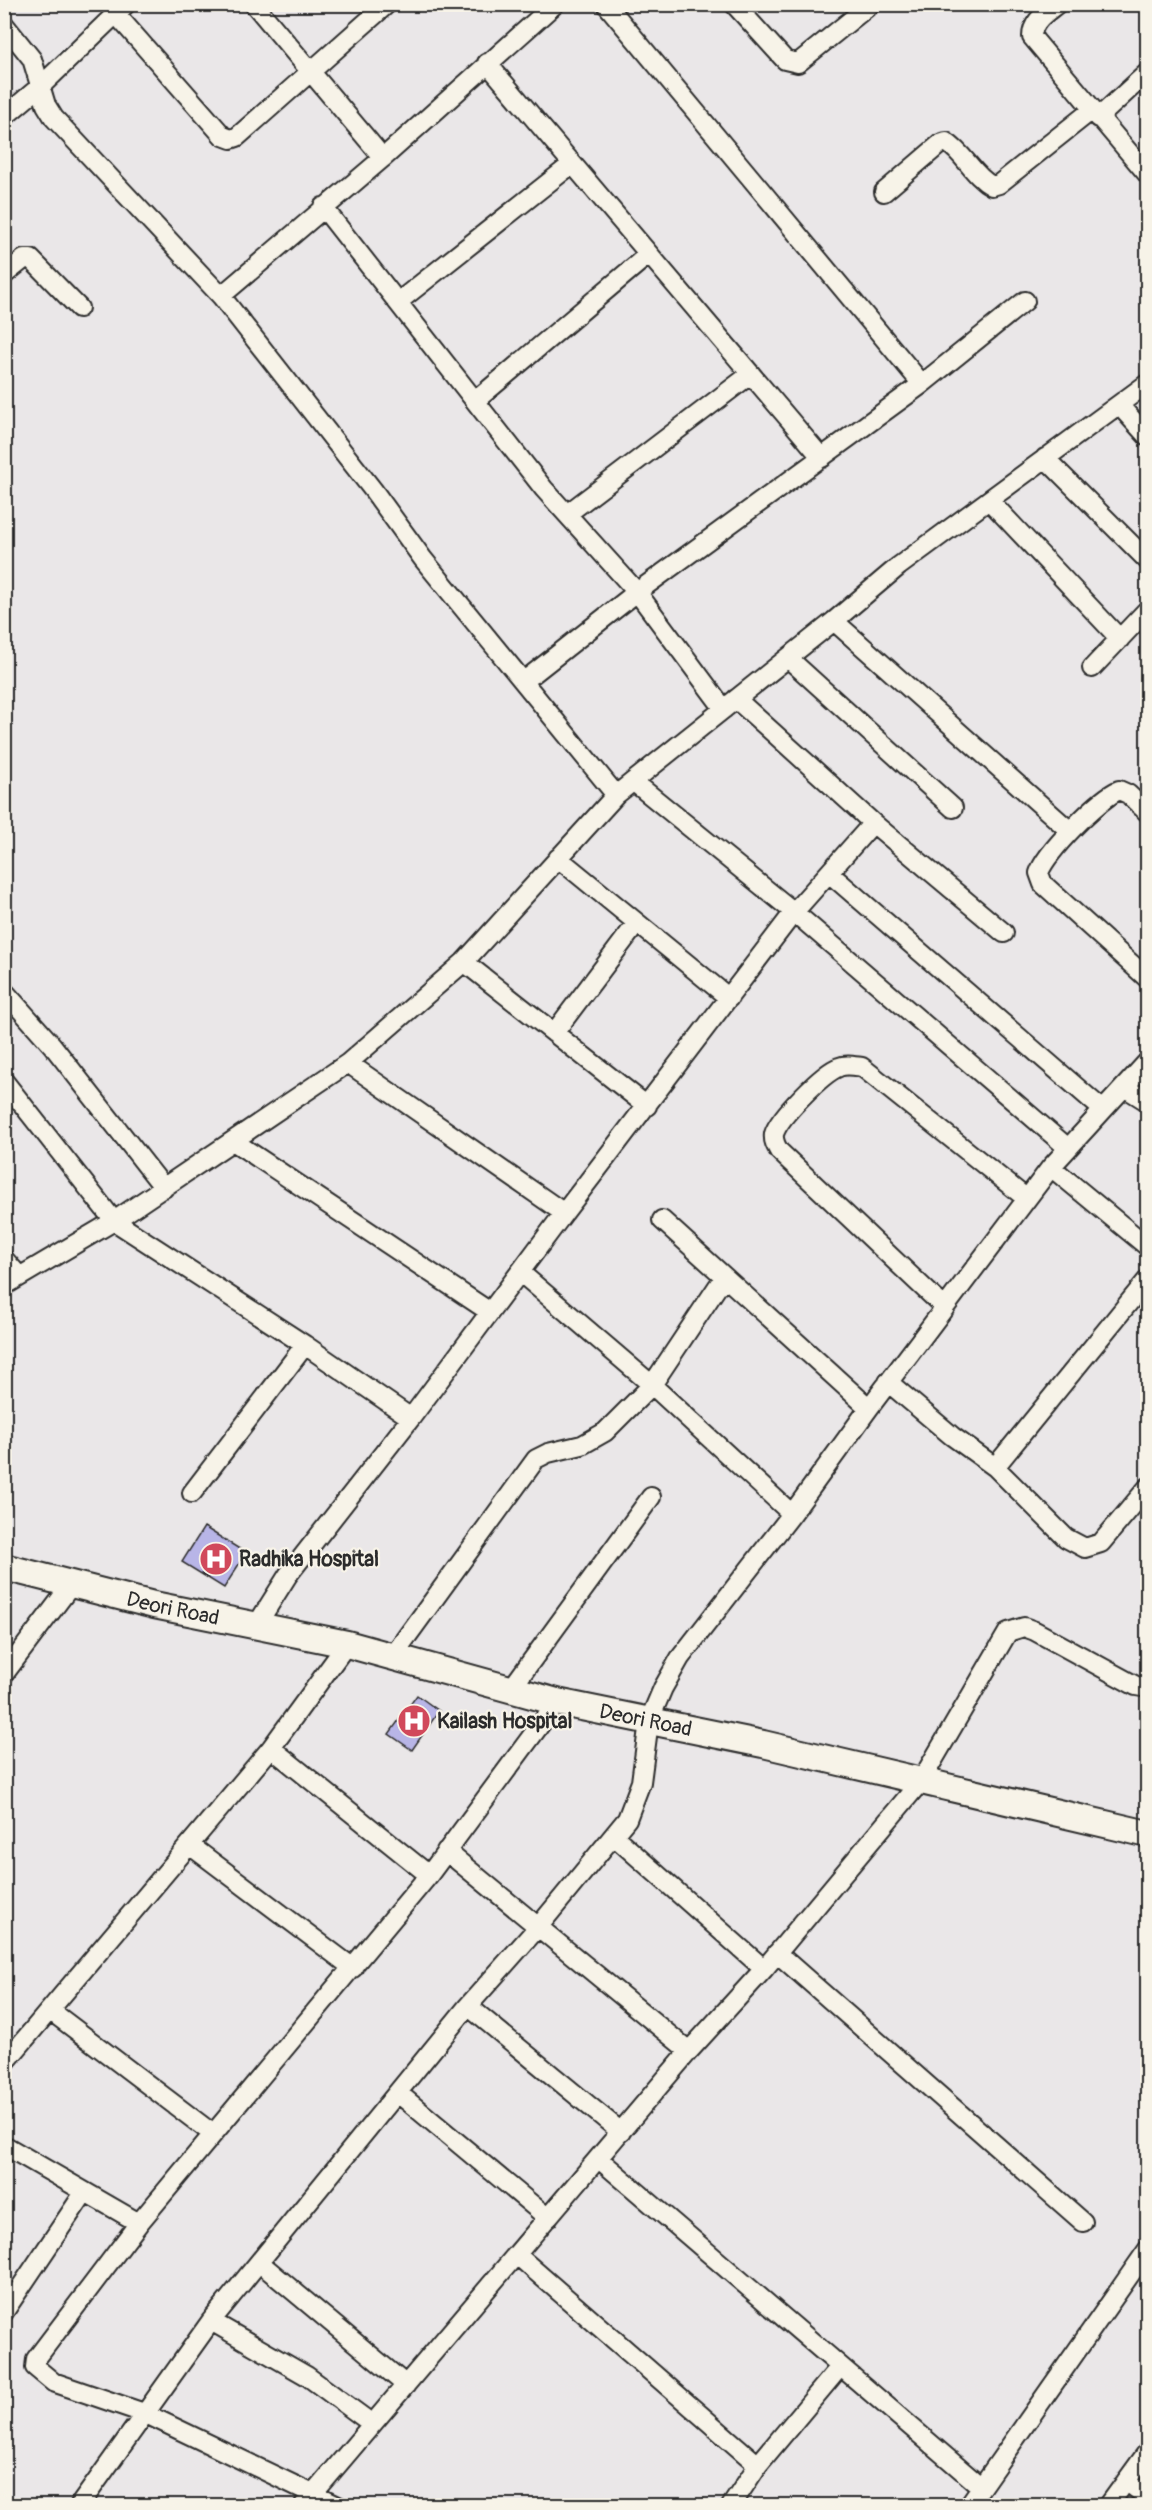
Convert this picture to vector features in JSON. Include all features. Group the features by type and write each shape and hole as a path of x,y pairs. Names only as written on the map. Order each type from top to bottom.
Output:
{"street":[{"path":"254,4 383,158"},
{"path":"4,117 42,85 121,9 228,139 237,137 387,4"},
{"path":"221,297 323,207 383,158 555,4"},
{"path":"606,4 922,384"},
{"path":"734,4 785,60 798,63 871,4"},
{"path":"1057,4 1038,19 1032,28 1032,37 1148,175"},
{"path":"4,24 32,59 42,85 46,105 54,118 221,297 373,490 423,559 616,795"},
{"path":"488,63 822,458"},
{"path":"884,192 940,144 946,142 956,148 982,181 992,186 999,184 1148,72"},
{"path":"398,302 573,164"},
{"path":"323,207 567,514 637,592 730,704 1004,933"},
{"path":"475,401 649,254"},
{"path":"4,275 24,259 31,259 79,308"},
{"path":"524,681 637,592 922,384 1025,302"},
{"path":"567,514 751,374"},
{"path":"4,1259 12,1281 114,1221 348,1063 464,962 616,795 834,621 899,566 1148,383"},
{"path":"1119,405 1148,437"},
{"path":"1045,458 1148,561"},
{"path":"989,500 1120,639"},
{"path":"1092,668 1147,610"},
{"path":"834,621 1070,831"},
{"path":"788,658 953,808"},
{"path":"634,782 794,912 1068,1148"},
{"path":"1148,813 1128,794 1119,790 1110,794 1070,831 1043,862 1039,873 1040,878 1148,979"},
{"path":"256,1626 288,1575 411,1418 794,912 873,824"},
{"path":"558,858 729,998"},
{"path":"829,873 1103,1110"},
{"path":"554,1033 637,923"},
{"path":"464,962 647,1106"},
{"path":"4,991 52,1045 164,1188"},
{"path":"79,2505 211,2321 468,2006 539,1926 627,1819 641,1782 649,1721 663,1688 680,1658 792,1514 1051,1167 1148,1061"},
{"path":"348,1063 564,1213"},
{"path":"945,1308 779,1151 774,1143 774,1134 782,1118 817,1083 837,1067 849,1065 862,1067 1027,1199"},
{"path":"4,1081 114,1221 411,1418"},
{"path":"1124,1087 1148,1102"},
{"path":"233,1141 490,1312"},
{"path":"1051,1167 1148,1247"},
{"path":"662,1220 869,1408"},
{"path":"521,1273 652,1385 792,1514"},
{"path":"392,1657 536,1459 548,1453 594,1440 652,1385 724,1276"},
{"path":"995,1467 1148,1279"},
{"path":"192,1493 305,1346"},
{"path":"888,1383 952,1436 995,1467 1066,1538 1085,1548 1101,1543 1148,1487"},
{"path":"511,1689 651,1497"},
{"name":"Deori Road","path":"4,1567 154,1605 346,1644 557,1702 921,1781 1148,1834"},
{"path":"4,1674 72,1584"},
{"path":"308,2499 689,2051 764,1969 921,1781 1008,1632 1024,1627 1035,1631 1136,1686 1148,1688"},
{"path":"4,2064 271,1748 346,1644"},
{"path":"338,2505 308,2499 144,2413 53,2382 35,2367 39,2352 139,2223 429,1875 557,1702"},
{"path":"271,1748 429,1875"},
{"path":"614,1836 764,1969"},
{"path":"190,1846 353,1968"},
{"path":"446,1851 689,2051"},
{"path":"777,1953 1083,2222"},
{"path":"468,2006 621,2132"},
{"path":"51,2011 213,2134"},
{"path":"398,2093 548,2218"},
{"path":"4,2145 139,2223"},
{"path":"599,2159 839,2368 980,2486"},
{"path":"4,2312 84,2193"},
{"path":"968,2505 1148,2249"},
{"path":"517,2255 758,2465"},
{"path":"260,2263 406,2385"},
{"path":"211,2321 307,2376 371,2423"},
{"path":"731,2505 758,2465 839,2368"},
{"path":"1108,2505 1148,2451"},
{"path":"1126,2481 1148,2498"}],"building":[{"path":"204,1527 246,1553 224,1588 182,1562"},
{"path":"417,1695 439,1711 412,1750 389,1734"}],"place":[{"name":"Radhika Hospital","path":"216,1559"},
{"name":"Kailash Hospital","path":"414,1721"}]}
